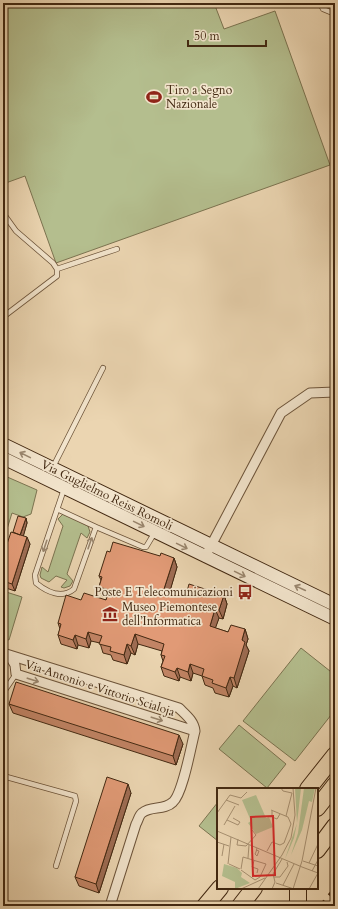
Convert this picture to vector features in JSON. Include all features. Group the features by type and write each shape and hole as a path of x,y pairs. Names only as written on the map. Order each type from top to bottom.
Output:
{"highway":[{"path":"309,788 335,755"},
{"path":"318,807 335,785"},
{"path":"318,849 335,826"},
{"path":"205,906 219,889"},
{"path":"217,906 230,889"},
{"path":"240,906 253,889"},
{"path":"298,889 298,906"}],"main road":[{"name":"Via Guglielmo Reiss Romoli","path":"3,444 335,605"},
{"name":"Via Guglielmo Reiss Romoli","path":"3,458 335,619"}],"street":[{"path":"205,557 281,413 310,393 335,392"},
{"name":"Via Antonio e Vittorio Scialoja","path":"6,654 179,708 195,727 195,731 16,674 15,665 6,654"},
{"path":"110,906 136,824 142,813 153,808 165,808 174,802 180,792 195,731"}],"lane":[{"path":"320,3 323,9 335,14"},
{"path":"3,213 16,231 53,263 57,269 56,276 3,317"},
{"path":"57,269 116,249"},
{"path":"47,480 103,368"},
{"path":"68,476 35,575 36,583 41,587 59,594 68,594 74,589 96,527"},
{"path":"57,509 143,547 146,547 160,521"},
{"path":"3,693 16,674"},
{"path":"3,776 75,796 76,801 56,866"}],"green space":[{"name":"Tiro a Segno Nazionale","path":"3,3 214,3 224,29 275,11 330,165 56,263 25,176 3,184"},
{"path":"5,476 37,490 31,514 23,517 12,513 3,542 3,483"},
{"path":"63,514 88,526 90,532 87,538 81,533 67,574 73,581 70,586 64,588 61,587 67,580 56,576 49,582 41,578 40,575 42,567 48,572 63,526 58,519"},
{"path":"3,591 22,597 9,640 3,638"},
{"path":"301,648 335,675 335,710 295,761 243,721"},
{"path":"239,725 286,764 267,788 219,749"},
{"path":"217,803 217,840 199,826"}],"building":[{"path":"18,516 26,518 20,535 13,532"},
{"path":"11,532 27,537 12,584 3,581 3,556"},
{"path":"113,542 160,556 161,553 174,558 164,589 186,595 189,584 224,595 219,610 215,609 210,626 228,632 231,625 245,629 242,640 245,642 234,678 230,677 226,688 212,683 213,680 202,676 204,669 190,664 188,672 177,668 175,672 161,667 165,656 161,655 164,644 135,634 131,646 127,644 124,655 110,651 111,647 99,644 102,636 88,632 86,639 75,635 73,640 58,635 61,624 58,623 66,595 81,600 84,593 106,600 109,590 99,587 102,577 99,576 107,551 110,552"},
{"path":"16,682 179,735 173,756 9,704"},
{"path":"107,777 128,784 96,884 75,877"}],"railway":[{"path":"320,906 335,888"}],"place":[{"name":"Tiro a Segno Nazionale","path":"154,97"},
{"name":"Poste E Telecomunicazioni","path":"245,592"},
{"name":"Museo Piemontese dell’Informatica","path":"110,614"}]}
